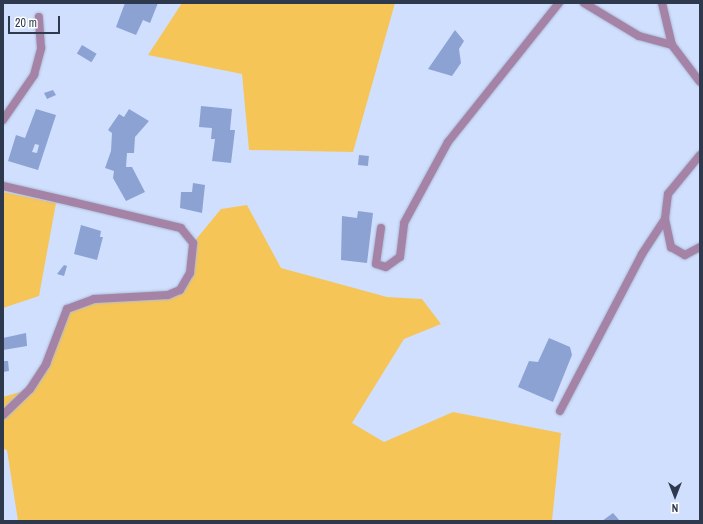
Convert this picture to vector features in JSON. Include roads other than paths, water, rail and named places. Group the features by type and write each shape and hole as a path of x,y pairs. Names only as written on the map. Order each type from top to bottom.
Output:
{"street":[{"path":"382,228 376,264 386,267 400,257 404,223 448,142 559,3"},
{"path":"584,3 639,36 672,45"},
{"path":"662,3 672,45 700,82"},
{"path":"3,120 34,75 41,48 40,17"},
{"path":"700,155 668,194 665,219 671,247 685,255 700,248"},
{"path":"3,186 181,228 193,244 190,273 180,290 168,295 94,299 67,309 46,364 30,389 3,415"},
{"path":"560,411 642,254 665,219"}]}
